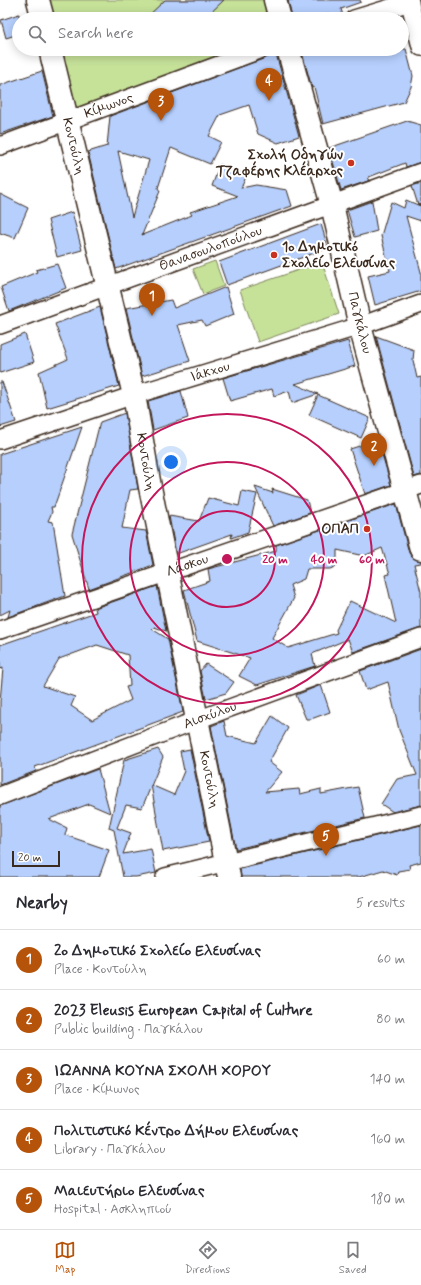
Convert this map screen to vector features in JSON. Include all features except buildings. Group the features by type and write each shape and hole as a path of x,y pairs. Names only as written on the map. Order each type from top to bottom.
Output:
{"main road":[{"path":"38,0 41,12"},
{"path":"275,0 278,12"},
{"name":"Κοντούλη","path":"52,56 69,122 106,285 134,395 150,487 227,869"},
{"name":"Παγκάλου","path":"290,56 332,205 360,326 414,488 421,549"}],"street":[{"path":"375,12 409,1 421,47"},
{"name":"Κίμωνος","path":"0,146 69,122 243,56"},
{"name":"Θανασουλοπούλου","path":"0,325 106,285 421,172"},
{"name":"Ιάκχου","path":"0,440 134,395 360,326 421,304"},
{"name":"Λάσκου","path":"0,630 168,574 414,488"},
{"name":"Αισχύλου","path":"0,796 197,720 421,638"},
{"path":"165,877 227,869 421,815"}],"green space":[{"path":"45,0 266,0 269,12 48,12"},
{"path":"60,56 226,56 73,112"},
{"path":"215,261 224,286 203,294 193,269"},
{"path":"322,262 339,314 258,342 240,290"}],"place":[{"name":"Πολιτιστικό Κέντρο Δήμου Ελευσίνας","path":"269,101"},
{"name":"ΙΩΑΝΝΑ ΚΟΥΝΑ ΣΧΟΛΗ ΧΟΡΟΥ","path":"161,121"},
{"name":"Σχολή Οδηγών Τζαφέρης Κλέαρχος","path":"351,163"},
{"name":"1ο Δημοτικό Σχολείο Ελευσίνας","path":"274,255"},
{"name":"2ο Δημοτικό Σχολείο Ελευσίνας","path":"152,316"},
{"name":"2023 Eleusis European Capital of Culture","path":"374,466"},
{"name":"ΟΠΑΠ","path":"367,529"},
{"name":"Μαιευτήριο Ελευσίνας","path":"326,856"}]}
